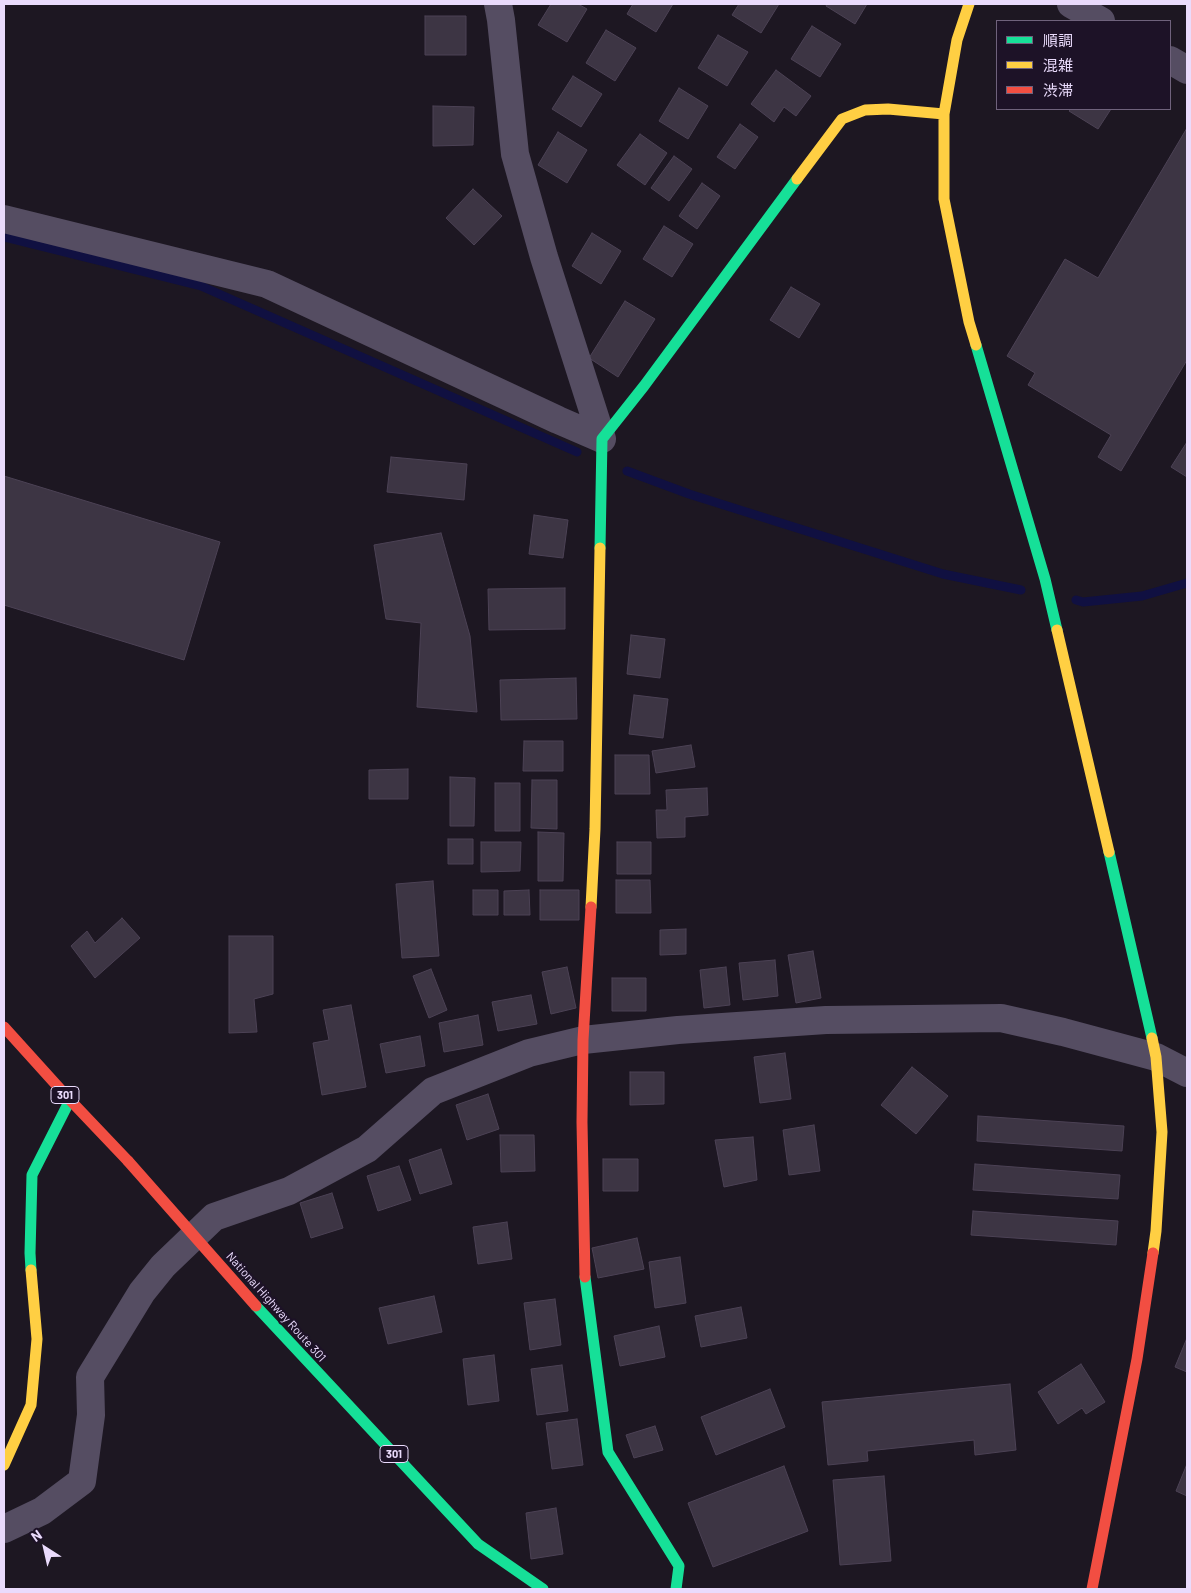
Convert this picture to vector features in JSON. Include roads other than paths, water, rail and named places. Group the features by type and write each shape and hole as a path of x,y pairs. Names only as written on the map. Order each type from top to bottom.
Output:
{"main road":[{"path":"969,4 957,40 944,114 944,199 968,322 1045,579 1156,1057 1162,1132 1156,1231 1137,1359 1092,1589"},
{"path":"676,1589 679,1566 608,1452 584,1270 583,1040 595,830 602,439 644,386 842,119 865,110 944,114"},
{"name":"National Highway Route 301","path":"4,1027 128,1161 256,1306 478,1544 543,1589"},
{"path":"4,1465 31,1406 37,1339 30,1254 32,1175 70,1100"}],"street":[{"path":"498,4 515,154 544,257 602,439"},
{"path":"1071,4 1099,20"},
{"path":"1171,61 1187,70"},
{"path":"4,219 267,284 602,439"},
{"path":"4,1528 42,1510 82,1481 90,1416 90,1377 142,1292 163,1266 214,1217 289,1191 366,1149 433,1090 529,1053 583,1040 678,1030 826,1020 1001,1018 1063,1032 1156,1057 1187,1073"}],"waterway":[{"path":"4,237 201,286 577,452"},
{"path":"627,471 689,494 943,574 1021,590"},
{"path":"1076,600 1083,602 1142,596 1187,583"}]}
